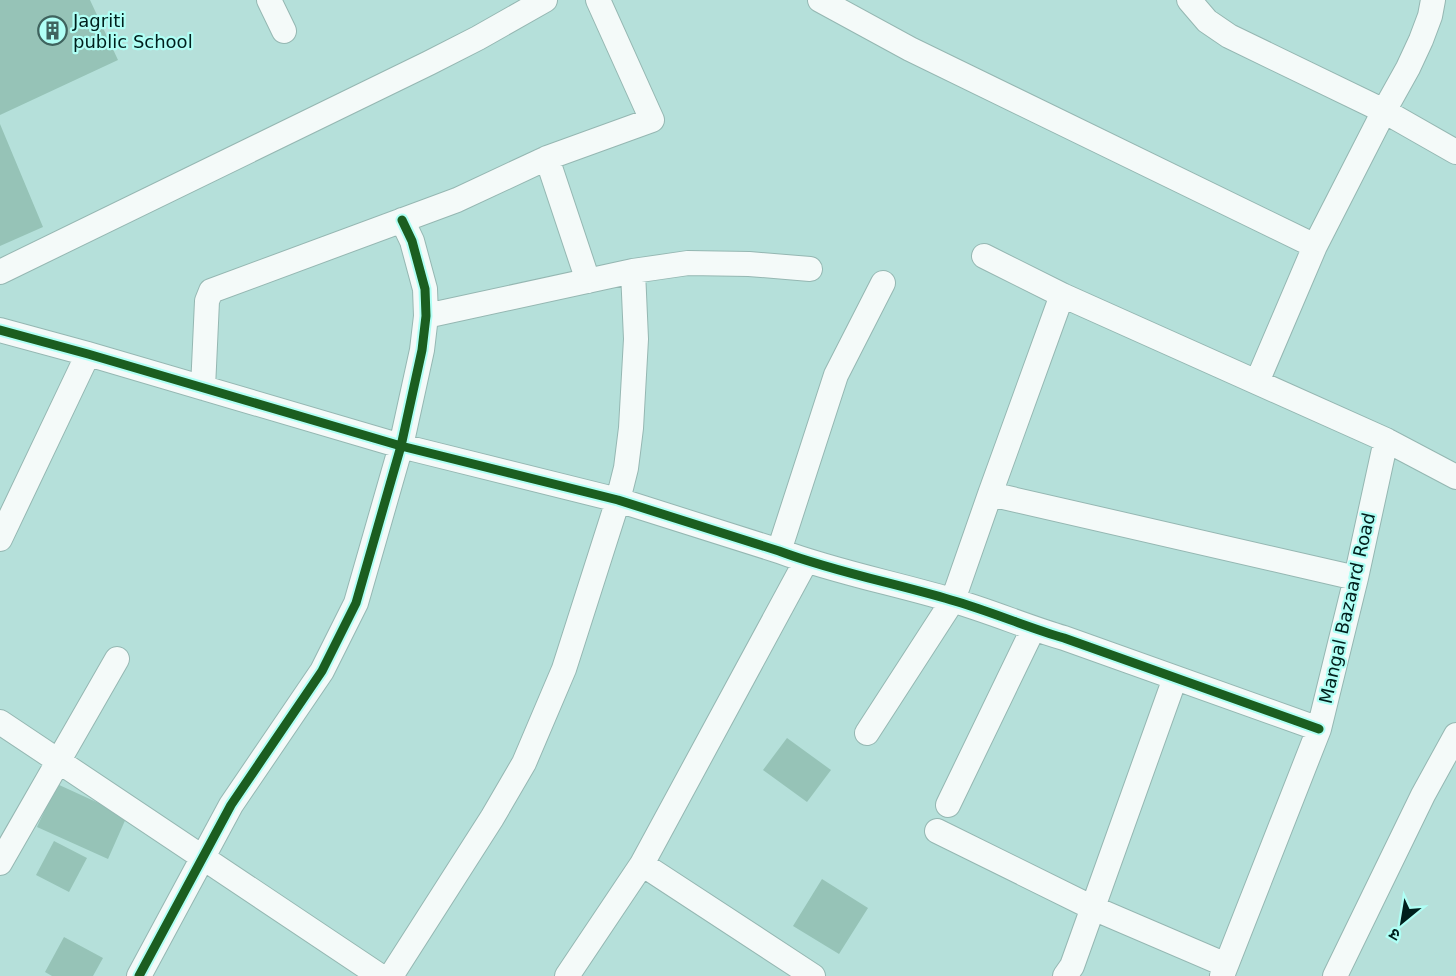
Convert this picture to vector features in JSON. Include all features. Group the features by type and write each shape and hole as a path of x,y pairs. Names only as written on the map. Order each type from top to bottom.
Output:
{"street":[{"path":"269,0 284,31"},
{"path":"0,272 429,63 545,0"},
{"path":"203,388 207,302 211,291 457,200 547,158 652,120 598,0"},
{"path":"820,0 910,49 1315,246"},
{"path":"1190,0 1207,21 1229,36 1384,111 1456,152"},
{"path":"1257,382 1315,246 1421,40 1433,0"},
{"path":"547,158 588,281"},
{"path":"139,976 231,805 322,671 346,625 359,592 401,447 422,350 426,316 425,289 412,242 402,220"},
{"path":"984,256 1062,295 1386,440 1456,477"},
{"path":"426,316 633,271 688,263 723,262 810,270"},
{"path":"391,976 492,818 524,763 564,669 626,468 631,428 636,339 633,271"},
{"path":"779,551 836,375 883,283"},
{"path":"867,733 953,600 1062,295"},
{"path":"0,330 401,447 618,500 806,561 953,600 1319,729"},
{"path":"0,539 88,354"},
{"name":"Mangal Bazaard Road","path":"1224,971 1319,729 1356,578 1386,440"},
{"path":"990,494 1356,578"},
{"path":"567,976 642,864 806,561"},
{"path":"948,805 1033,629"},
{"path":"0,863 117,659"},
{"path":"1065,976 1072,966 1175,678"},
{"path":"0,723 380,976"},
{"path":"1335,976 1423,795 1456,735"},
{"path":"937,831 1224,971"},
{"path":"642,864 813,976"}],"building":[{"name":"Jagriti public School","path":"0,0 90,0 118,60 0,115"},
{"path":"0,124 43,227 0,246"},
{"path":"787,738 831,770 807,802 763,770"},
{"path":"57,784 127,816 108,859 37,827"},
{"path":"54,841 87,858 69,892 36,875"},
{"path":"822,879 868,908 839,954 793,926"},
{"path":"64,937 103,958 93,976 52,976 45,972"}],"cycle path":[{"path":"139,976 231,805 322,671 356,603 401,446 422,350 426,316 425,289 412,241 402,220"},
{"path":"0,330 401,446 618,500 821,565 965,604 1319,729"}],"place":[{"name":"Jagriti public School","path":"52,30"}]}
